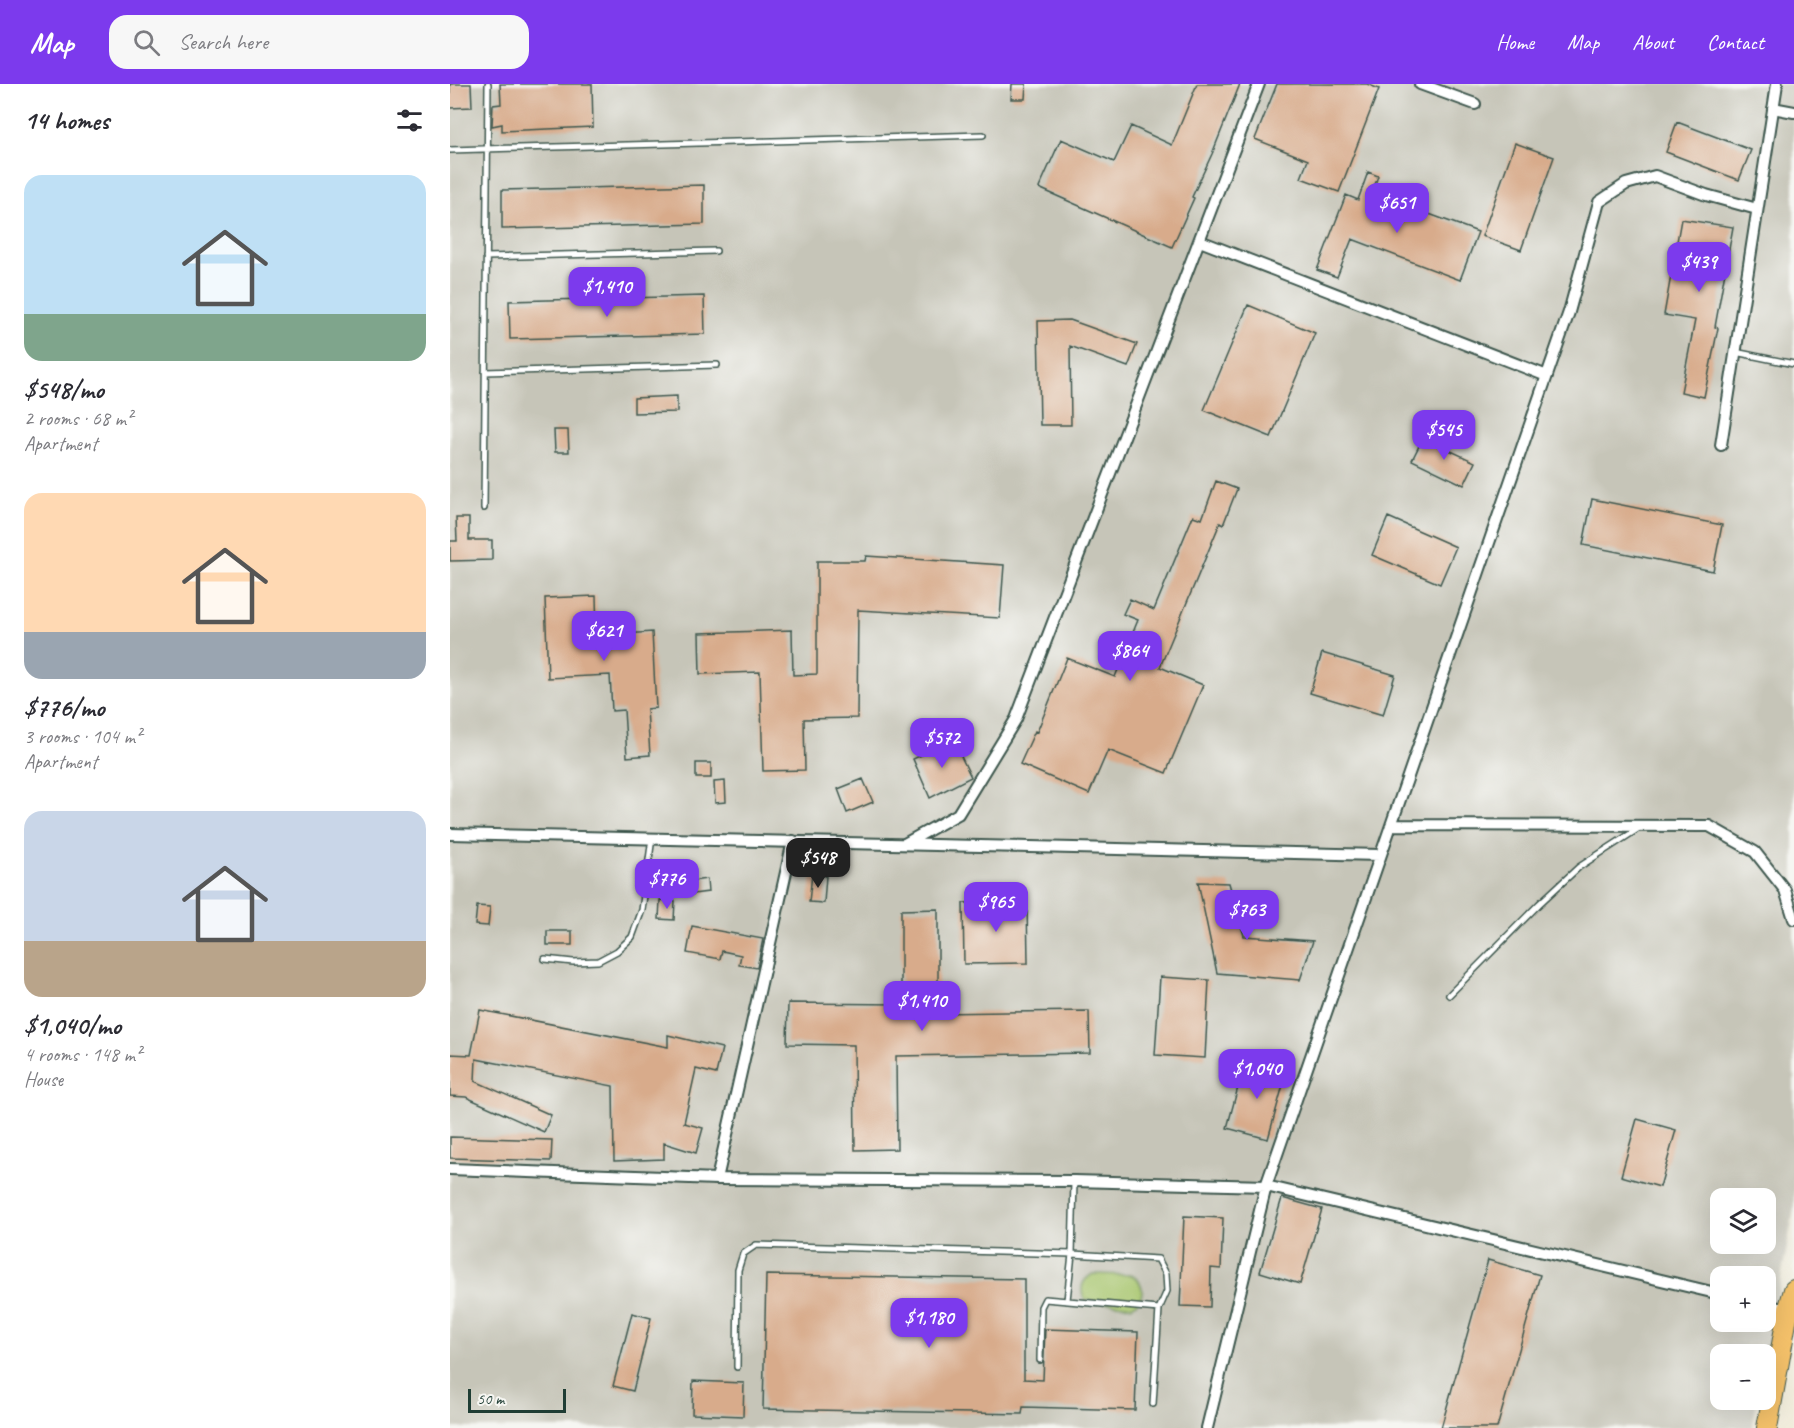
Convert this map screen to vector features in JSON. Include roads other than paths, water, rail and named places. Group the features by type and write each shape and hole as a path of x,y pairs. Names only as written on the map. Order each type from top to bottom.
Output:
{"highway":[{"path":"1767,1428 1794,1290"}],"street":[{"path":"906,843 958,814 1016,719 1258,84"},
{"path":"1420,84 1475,104"},
{"path":"1721,445 1777,84"},
{"path":"1773,108 1794,112"},
{"path":"1207,1428 1266,1186 1569,312 1599,202 1626,184 1655,176 1706,195 1757,209"},
{"path":"1200,241 1547,376"},
{"path":"1391,825 1708,826 1755,852 1785,890 1794,919"},
{"path":"450,834 1380,855"},
{"path":"717,1179 793,841"},
{"path":"450,1169 717,1179 1074,1181 1266,1186 1710,1292"},
{"path":"1776,1307 1791,1311"}],"lane":[{"path":"484,508 488,84"},
{"path":"450,150 983,135"},
{"path":"486,257 716,252"},
{"path":"1735,352 1794,364"},
{"path":"485,372 717,365"},
{"path":"1449,996 1539,904 1579,867 1645,825"},
{"path":"545,959 573,962 597,961 617,951 632,937 642,910 652,838"},
{"path":"1067,1300 1072,1254 1074,1181"},
{"path":"737,1367 738,1270 743,1254 756,1245 1072,1254 1158,1259 1166,1274 1167,1291 1159,1309 1153,1404"},
{"path":"1040,1360 1042,1302 1045,1299 1159,1309"}]}
